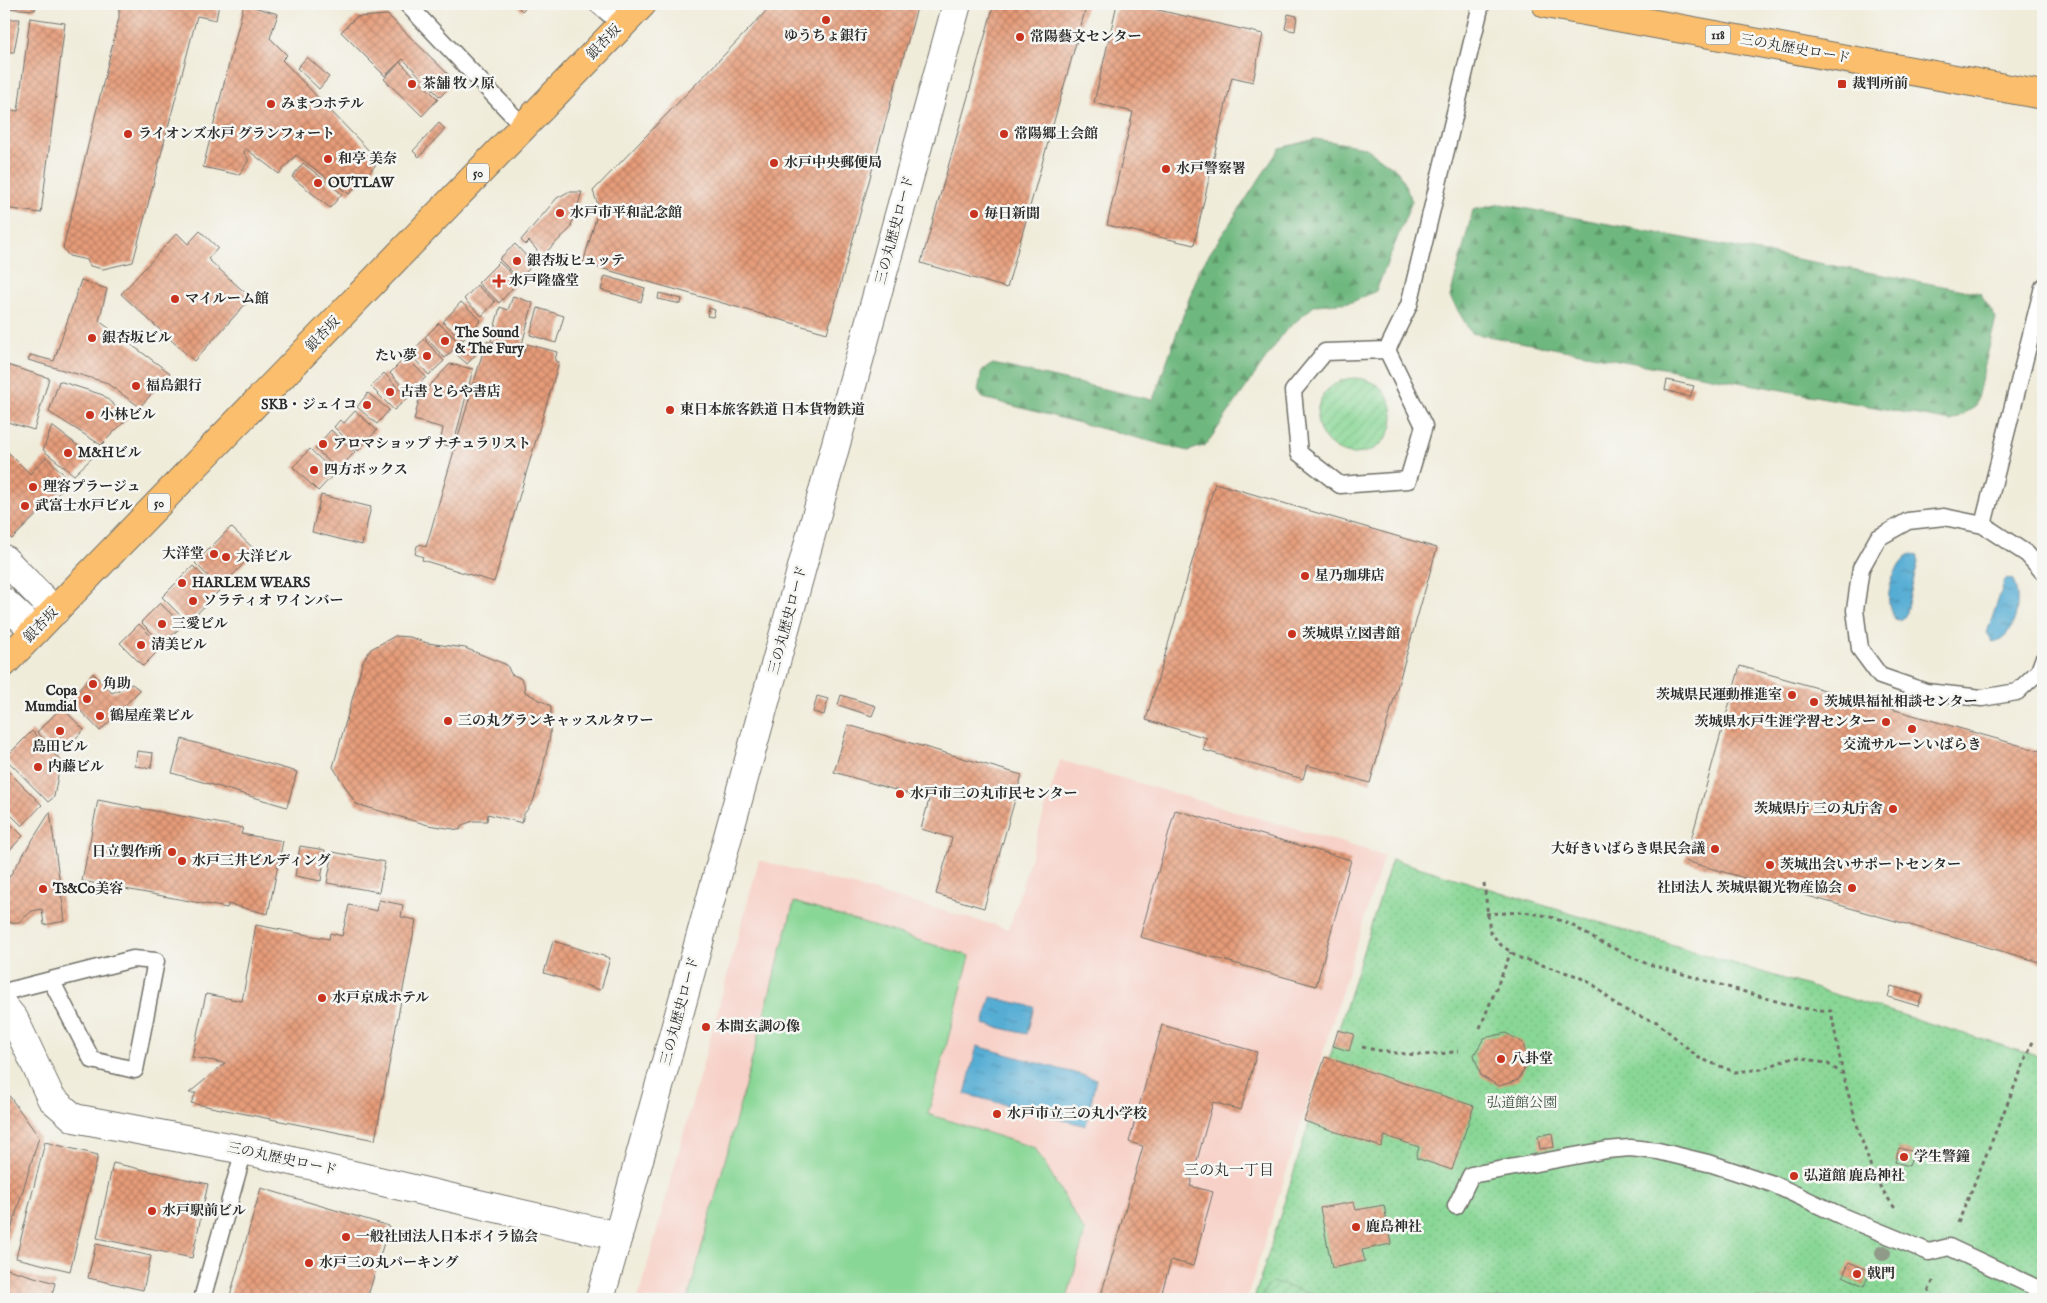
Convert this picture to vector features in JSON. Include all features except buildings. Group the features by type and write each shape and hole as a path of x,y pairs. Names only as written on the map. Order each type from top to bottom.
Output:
{"highway":[{"name":"銀杏坂","path":"4,664 642,4"},
{"name":"三の丸歴史ロード","path":"1546,4 2043,95"}],"street":[{"name":"三の丸歴史ロード","path":"600,1299 957,4"},
{"path":"4,559 55,611"},
{"path":"4,602 35,631"},
{"name":"三の丸歴史ロード","path":"4,1007 14,1018 51,1098 74,1118 244,1150 618,1236"}],"lane":[{"path":"407,4 523,126"},
{"path":"597,4 622,25"},
{"path":"1387,350 1409,305 1481,4"},
{"path":"1983,525 2043,287"},
{"path":"1387,350 1424,426 1408,480 1340,485 1299,453 1293,391 1325,352 1387,350"},
{"path":"2043,572 2027,554 1983,525 1944,517 1908,521 1878,538 1861,568 1855,610 1860,649 1880,676 1926,692 1982,698 2017,692 2038,672 2043,660"},
{"path":"4,992 133,959 156,960 135,1070 92,1060 51,980"},
{"path":"1456,1206 1470,1175 1630,1148 1658,1151 1712,1164 1773,1184 1846,1218 1929,1252 1949,1247 2043,1291"},
{"path":"202,1299 244,1150"}],"path":[{"path":"1484,883 1486,914 1490,932 1502,945 1520,958 1577,976 1594,985 1617,1006 1657,1022 1699,1058 1735,1072 1763,1069 1790,1058 1800,1057 1828,1064 1843,1074"},
{"path":"1486,914 1524,912 1548,916 1570,924 1598,941 1645,963 1800,1008 1831,1011 1843,1074 1860,1135 1875,1179 1920,1248"},
{"path":"1480,1028 1511,952"},
{"path":"1949,1247 2034,1039"},
{"path":"1362,1047 1399,1055 1445,1054 1458,1051"}],"shaded area":[{"name":"水戸市立三の丸小学校","path":"1060,760 1384,855 1247,1299 638,1299 759,860 1009,929"}],"green space":[{"path":"1315,139 1365,147 1398,171 1412,201 1376,291 1352,302 1315,305 1285,331 1206,445 1188,451 983,398 978,391 982,370 993,364 1153,400 1200,268 1280,148"},
{"path":"1501,204 1980,293 1996,318 1975,407 1951,421 1471,333 1450,297 1473,210"},
{"path":"1348,378 1362,378 1376,384 1387,395 1393,409 1390,431 1382,443 1362,454 1348,454 1334,448 1323,437 1317,423 1317,409 1323,395 1334,384"},
{"name":"弘道館公園","path":"1392,859 2043,1058 2043,1299 1254,1299"},
{"path":"794,902 970,956 928,1114 1035,1148 1085,1232 1067,1299 688,1299"},
{"path":"1272,1282 1328,1299 1262,1299 1266,1288"}],"water":[{"path":"1911,554 1918,556 1918,562 1905,616 1899,620 1895,619 1891,611 1889,593 1894,575 1899,566"},
{"path":"2007,578 2013,580 2016,588 2017,607 2008,633 2001,639 1993,642 1987,633"},
{"path":"991,997 1034,1007 1027,1034 983,1024"},
{"path":"977,1046 1096,1079 1086,1126 965,1094"}],"place":[{"name":"ゆうちょ銀行","path":"826,20"},
{"name":"常陽藝文センター","path":"1020,37"},
{"name":"茶舗 牧ノ原","path":"412,84"},
{"name":"裁判所前","path":"1842,84"},
{"name":"みまつホテル","path":"271,104"},
{"name":"ライオンズ水戸 グランフォート","path":"128,134"},
{"name":"常陽郷土会館","path":"1004,134"},
{"name":"和亭 美奈","path":"328,159"},
{"name":"水戸中央郵便局","path":"774,163"},
{"name":"水戸警察署","path":"1166,169"},
{"name":"OUTLAW","path":"318,183"},
{"name":"水戸市平和記念館","path":"560,213"},
{"name":"毎日新聞","path":"974,214"},
{"name":"銀杏坂ヒュッテ","path":"517,261"},
{"name":"水戸隆盛堂","path":"499,281"},
{"name":"マイルーム館","path":"175,299"},
{"name":"銀杏坂ビル","path":"92,338"},
{"name":"The Sound & The Fury","path":"445,341"},
{"name":"たい夢","path":"427,356"},
{"name":"福島銀行","path":"136,386"},
{"name":"古書 とらや書店","path":"390,392"},
{"name":"SKB・ジェイコ","path":"367,405"},
{"name":"東日本旅客鉄道 日本貨物鉄道","path":"670,410"},
{"name":"小林ビル","path":"90,415"},
{"name":"アロマショップ ナチュラリスト","path":"323,444"},
{"name":"M&Hビル","path":"68,453"},
{"name":"四方ボックス","path":"314,470"},
{"name":"理容プラージュ","path":"33,487"},
{"name":"武富士水戸ビル","path":"25,506"},
{"name":"大洋堂","path":"214,554"},
{"name":"大洋ビル","path":"226,557"},
{"name":"星乃珈琲店","path":"1305,576"},
{"name":"HARLEM WEARS","path":"182,583"},
{"name":"ソラティオ ワインバー","path":"193,601"},
{"name":"三愛ビル","path":"162,624"},
{"name":"茨城県立図書館","path":"1292,634"},
{"name":"清美ビル","path":"141,645"},
{"name":"角助","path":"93,684"},
{"name":"茨城県民運動推進室","path":"1792,695"},
{"name":"Copa Mumdial","path":"87,699"},
{"name":"茨城県福祉相談センター","path":"1814,702"},
{"name":"鶴屋産業ビル","path":"100,716"},
{"name":"三の丸グランキャッスルタワー","path":"448,721"},
{"name":"茨城県水戸生涯学習センター","path":"1886,722"},
{"name":"交流サルーンいばらき","path":"1912,729"},
{"name":"島田ビル","path":"60,731"},
{"name":"内藤ビル","path":"38,767"},
{"name":"水戸市三の丸市民センター","path":"900,794"},
{"name":"茨城県庁 三の丸庁舎","path":"1893,809"},
{"name":"大好きいばらき県民会議","path":"1715,849"},
{"name":"日立製作所","path":"172,852"},
{"name":"水戸三井ビルディング","path":"182,861"},
{"name":"茨城出会いサポートセンター","path":"1770,865"},
{"name":"社団法人 茨城県観光物産協会","path":"1852,888"},
{"name":"Ts&Co美容","path":"43,889"},
{"name":"水戸京成ホテル","path":"322,998"},
{"name":"本間玄調の像","path":"706,1027"},
{"name":"八卦堂","path":"1501,1059"},
{"name":"水戸市立三の丸小学校","path":"997,1114"},
{"name":"学生警鐘","path":"1904,1157"},
{"name":"弘道館 鹿島神社","path":"1794,1176"},
{"name":"水戸駅前ビル","path":"152,1211"},
{"name":"鹿島神社","path":"1356,1227"},
{"name":"一般社団法人日本ボイラ協会","path":"346,1237"},
{"name":"水戸三の丸パーキング","path":"309,1263"},
{"name":"戟門","path":"1857,1274"}],"district":[{"name":"三の丸一丁目","path":"1229,1170"}]}
